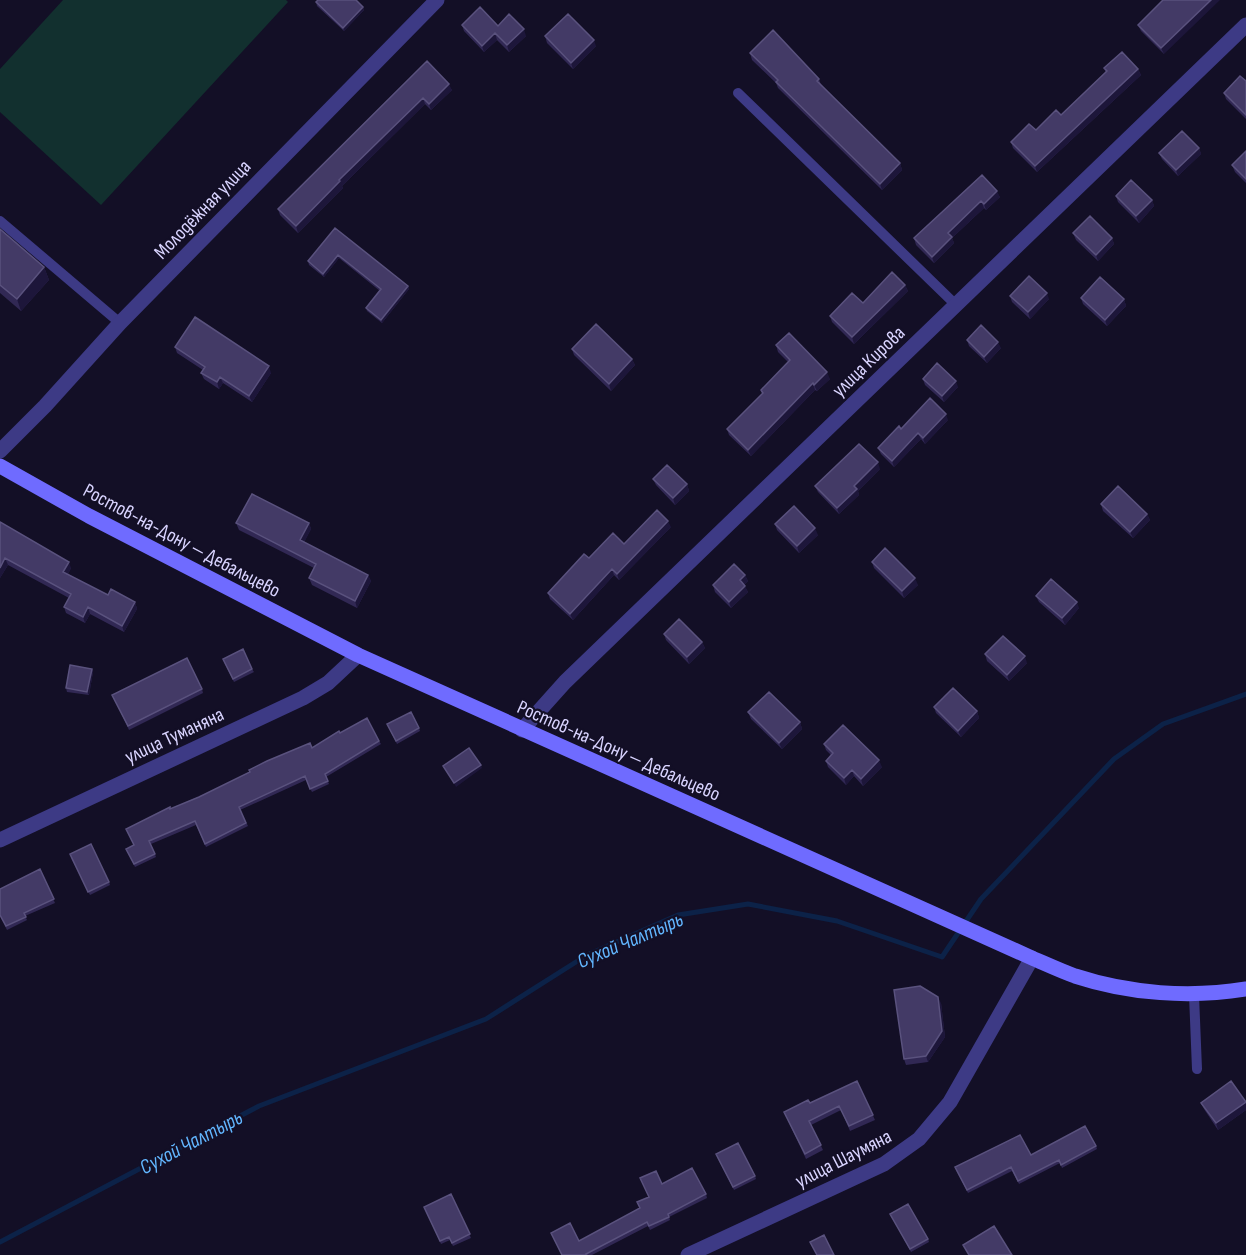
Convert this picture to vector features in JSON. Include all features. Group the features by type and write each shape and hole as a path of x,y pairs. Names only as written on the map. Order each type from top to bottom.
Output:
{"street":[{"name":"Молодёжная улица","path":"0,451 45,406 120,323 437,0"},
{"name":"улица Кирова","path":"522,730 573,673 1246,25"},
{"name":"Ростов-на-Дону — Дебальцево","path":"0,466 89,516 358,656 1032,958 1077,976 1125,988 1194,995 1246,989"},
{"name":"улица Туманяна","path":"0,840 303,698 328,683 358,656"},
{"name":"улица Шаумяна","path":"688,1255 884,1164 920,1139 950,1102 1032,958"}],"lane":[{"path":"738,93 956,305"},
{"path":"0,221 120,323"},
{"path":"1194,995 1197,1069"}],"green space":[{"path":"63,0 286,0 288,2 101,205 0,112 0,69"}],"building":[{"path":"318,0 356,0 363,7 343,28 316,2"},
{"path":"1163,0 1211,0 1161,48 1138,25"},
{"path":"480,7 498,26 509,14 524,29 507,45 495,33 482,46 462,25"},
{"path":"568,14 594,40 571,63 545,36"},
{"path":"773,30 819,79 817,81 900,163 880,184 776,82 778,80 750,53"},
{"path":"1122,52 1138,69 1035,166 1011,142 1029,124 1036,130 1056,110 1061,115 1107,71 1104,68"},
{"path":"427,61 449,84 429,104 423,98 339,180 296,226 278,209"},
{"path":"1240,76 1246,81 1246,115 1224,93"},
{"path":"1182,131 1199,148 1176,170 1159,153"},
{"path":"1246,151 1246,179 1232,165"},
{"path":"982,175 997,191 984,204 981,201 948,233 952,237 932,257 914,238"},
{"path":"1131,180 1152,200 1136,216 1116,196"},
{"path":"1090,216 1112,238 1096,255 1073,233"},
{"path":"335,228 408,286 381,320 366,308 381,289 338,255 323,274 308,261"},
{"path":"0,229 44,267 17,299 0,285"},
{"path":"892,272 905,285 852,337 830,316 852,293 863,303"},
{"path":"1029,276 1047,293 1028,312 1010,296"},
{"path":"1100,277 1124,299 1105,320 1081,298"},
{"path":"195,317 269,366 249,396 220,377 217,382 201,373 205,367 175,347"},
{"path":"596,324 632,359 609,384 572,349"},
{"path":"981,325 998,342 984,357 967,340"},
{"path":"789,333 827,372 814,385 813,383 748,450 727,429 763,393 761,390 790,360 776,345"},
{"path":"937,363 956,381 942,396 923,379"},
{"path":"930,398 946,414 923,438 918,433 892,461 878,448 899,426 901,429"},
{"path":"859,444 878,462 854,486 857,489 837,508 815,486"},
{"path":"667,465 687,484 673,498 653,479"},
{"path":"1118,486 1147,514 1130,532 1101,504"},
{"path":"252,494 309,523 300,540 368,575 355,601 309,578 316,564 236,523"},
{"path":"794,506 815,528 797,546 775,524"},
{"path":"657,510 668,521 617,574 612,569 570,614 548,593 584,554 589,558 613,533 624,544"},
{"path":"0,522 69,562 63,572 108,595 111,589 135,602 122,626 88,607 83,617 64,607 71,594 5,558 0,568"},
{"path":"885,548 915,578 902,591 872,562"},
{"path":"734,564 745,575 740,580 745,586 729,602 713,585"},
{"path":"1051,579 1077,602 1062,618 1036,596"},
{"path":"679,619 702,642 687,657 664,634"},
{"path":"1003,636 1025,656 1007,675 985,654"},
{"path":"243,649 252,669 233,679 223,659"},
{"path":"187,658 202,689 128,726 112,695"},
{"path":"70,665 92,669 87,692 66,688"},
{"path":"953,688 977,711 958,731 934,707"},
{"path":"769,692 800,722 779,743 748,712"},
{"path":"411,712 419,728 396,741 387,724"},
{"path":"367,718 379,741 325,774 328,781 310,789 305,776 239,807 246,823 205,844 195,821 149,841 155,854 134,864 126,849 134,845 126,829 170,807 170,809 199,797 267,761 310,743 312,748 339,731 340,733"},
{"path":"843,725 879,760 861,779 852,770 844,778 826,761 833,753 824,744"},
{"path":"469,748 481,765 454,783 443,766"},
{"path":"91,844 109,882 88,892 70,854"},
{"path":"40,869 54,899 24,913 26,917 6,926 0,915 0,889"},
{"path":"920,986 938,997 942,1031 926,1056 904,1059 894,990"},
{"path":"857,1081 873,1115 849,1126 839,1106 809,1121 821,1145 805,1154 784,1112 808,1100 810,1103"},
{"path":"1231,1081 1246,1102 1216,1123 1201,1103"},
{"path":"1085,1126 1096,1146 1061,1165 1059,1160 1018,1181 1011,1167 967,1190 955,1167 1020,1135 1031,1155"},
{"path":"738,1143 755,1176 733,1187 716,1154"},
{"path":"692,1168 706,1194 668,1214 669,1217 649,1226 647,1222 587,1255 562,1255 551,1233 570,1223 579,1241 640,1208 637,1202 649,1197 640,1178 656,1171 662,1184"},
{"path":"451,1194 470,1234 452,1243 449,1237 440,1241 424,1207"},
{"path":"908,1204 928,1239 910,1249 890,1214"},
{"path":"994,1226 1012,1255 969,1255 963,1245"},
{"path":"824,1235 834,1255 817,1255 810,1242"}],"waterway":[{"name":"Сухой Чалтырь","path":"0,1242 259,1106 486,1019 587,955 678,915 748,904 837,921 942,957 981,899 1114,759 1163,724 1246,694"}]}
